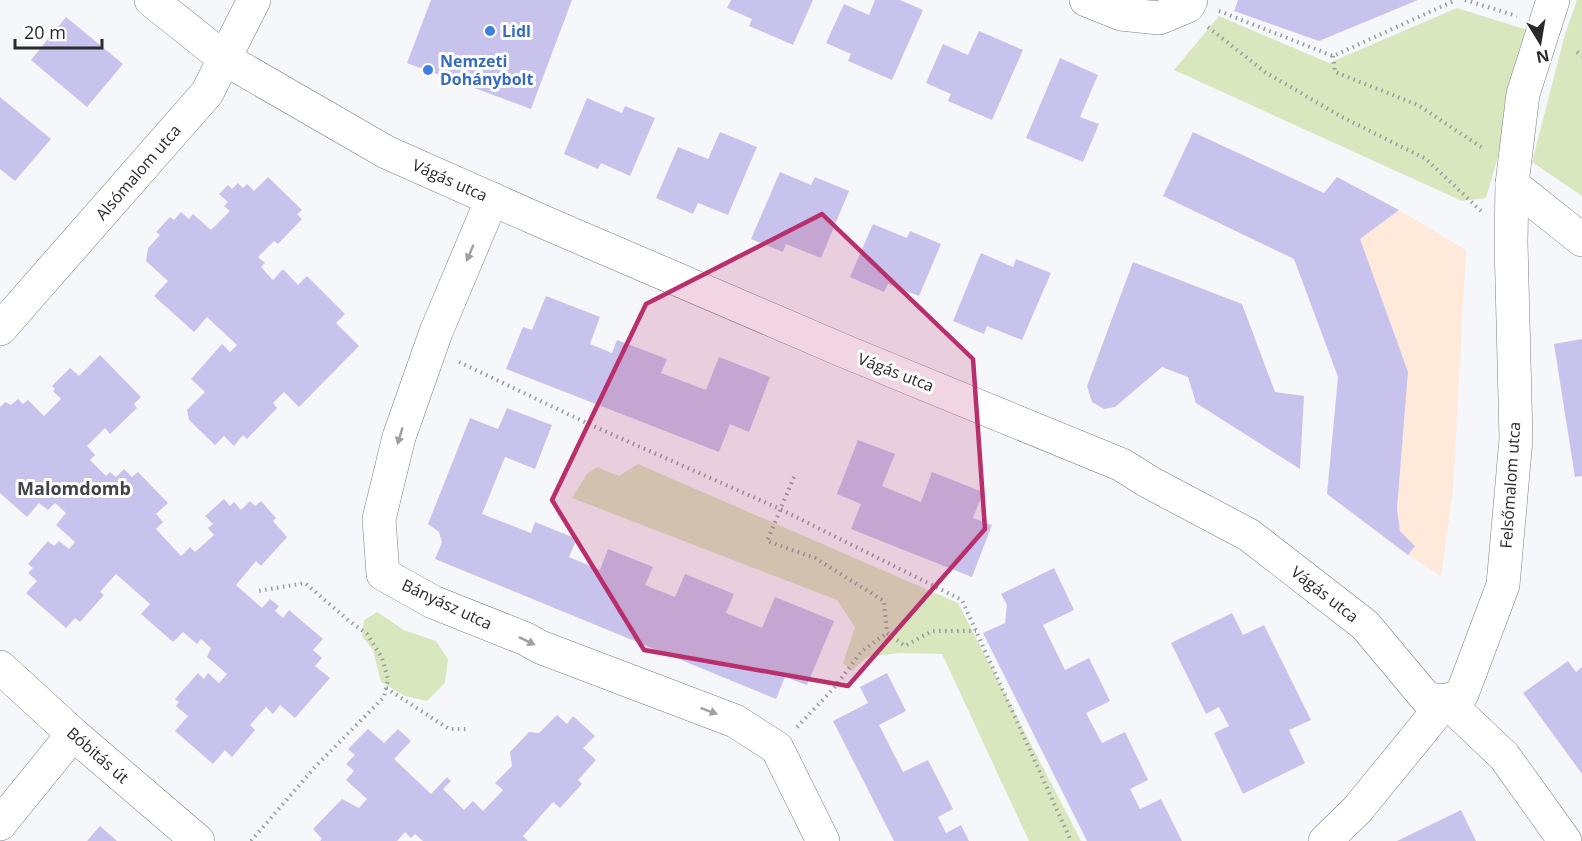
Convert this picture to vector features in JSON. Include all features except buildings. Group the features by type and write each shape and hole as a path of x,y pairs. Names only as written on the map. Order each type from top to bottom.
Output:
{"street":[{"name":"Vágás utca","path":"151,0 225,59 386,152 844,351 1122,465 1149,482 1249,535 1365,625 1427,699 1446,701 1504,756 1565,841"},
{"name":"Alsómalom utca","path":"0,329 207,93 254,0"},
{"path":"1086,0 1121,14 1159,18 1187,4"},
{"name":"Felsőmalom utca","path":"1325,841 1357,810 1446,701 1462,694 1503,585 1516,439 1511,242 1512,184 1523,94 1549,12"},
{"path":"1512,184 1582,240"},
{"name":"Bányász utca","path":"492,199 431,348 399,437 379,519 383,574 433,602 526,639 540,647 735,721 779,750"},
{"name":"Bóbitás út","path":"0,667 73,734 198,841"},
{"path":"0,824 73,734"},
{"path":"779,750 823,841"}],"path":[{"path":"1187,4 1333,56 1456,0"},
{"path":"1465,0 1549,12"},
{"path":"1187,4 1215,31 1265,72 1342,117 1426,159 1484,214"},
{"path":"1577,52 1582,56"},
{"path":"1333,56 1335,72 1418,105 1492,155"},
{"path":"431,348 591,425 780,509 962,600 1071,841"},
{"path":"794,477 766,541 815,558 884,601 887,633 905,646 932,631 976,631"},
{"path":"251,841 314,768 384,697 388,679 382,658 367,634 305,583 258,591"},
{"path":"779,750 834,688 862,651 887,633"},
{"path":"386,688 449,729 467,729"}],"highlighted area":[{"path":"822,214 973,359 985,529 848,686 644,650 552,500 646,304"}],"shaded area":[{"path":"1399,210 1466,250 1453,490 1441,576 1408,555 1415,546 1400,531 1397,509 1408,372 1360,239"}],"green space":[{"path":"1577,0 1582,0 1582,196 1532,162 1565,34"},
{"path":"1457,8 1534,32 1486,198 1462,201 1174,70 1219,16 1329,63"},
{"path":"638,464 958,603 1081,841 1029,841 942,654 900,653 867,657 852,671 843,663 855,627 837,600 572,498 587,474 597,467 619,476"},
{"path":"377,612 404,630 436,641 448,659 445,683 427,701 405,696 381,682 373,650 362,636 364,620"}],"place":[{"name":"Lidl","path":"490,31"},
{"name":"Nemzeti Dohánybolt","path":"428,70"}],"district":[{"name":"Malomdomb","path":"74,488"}]}
